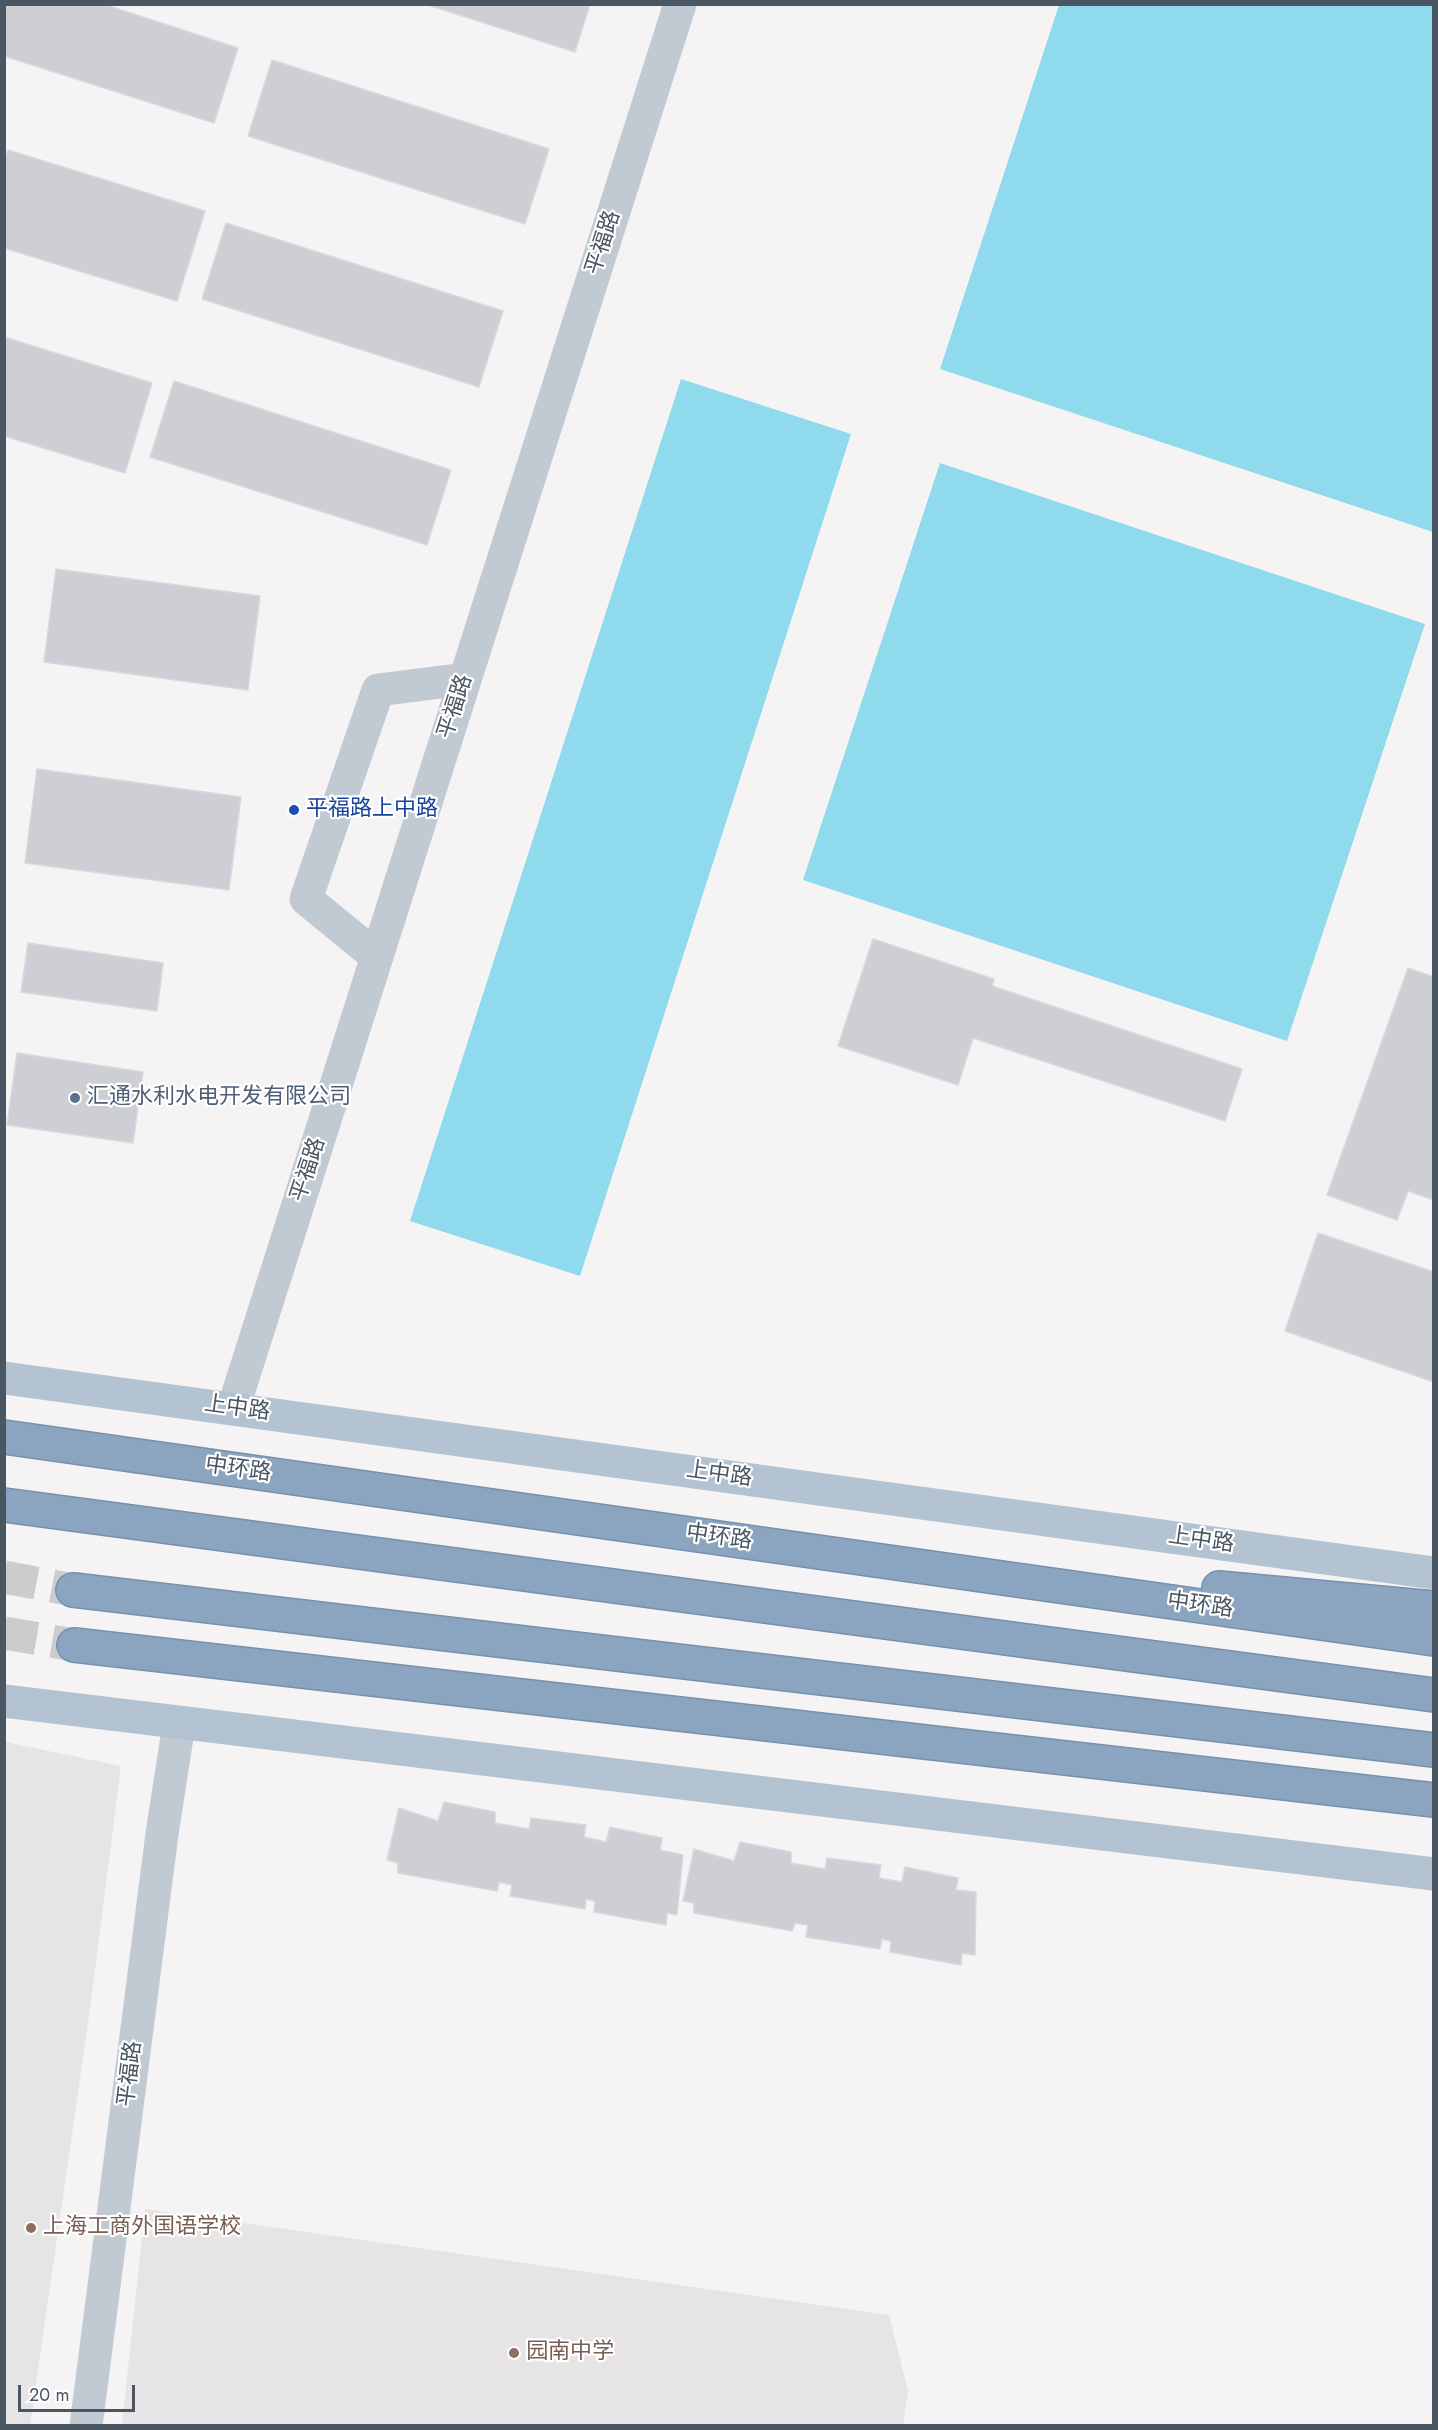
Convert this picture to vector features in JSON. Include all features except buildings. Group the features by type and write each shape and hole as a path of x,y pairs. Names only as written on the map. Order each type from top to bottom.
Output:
{"highway":[{"name":"中环路","path":"4,1437 1434,1639"},
{"path":"4,1505 1434,1695"},
{"path":"755,1543 1434,1608"},
{"path":"73,1590 1434,1750"},
{"path":"74,1645 1434,1800"}],"main road":[{"name":"上中路","path":"4,1378 1434,1573"},
{"path":"4,1701 179,1724 1434,1874"}],"street":[{"name":"平福路","path":"233,1409 680,4"},
{"path":"377,957 306,899 378,690 465,679"},
{"name":"平福路","path":"86,2426 162,1834 179,1724"}],"shaded area":[{"name":"上海工商外国语学校","path":"5,1742 121,1766 90,2009 30,2426 4,2425"},
{"name":"园南中学","path":"145,2209 889,2315 908,2391 903,2425 122,2425"}],"water":[{"path":"1059,5 1433,5 1433,532 940,369"},
{"path":"681,379 851,434 580,1276 410,1221"},
{"path":"940,463 1425,624 1287,1041 803,880"}],"tunnel":[{"path":"4,1577 73,1590"},
{"path":"4,1633 74,1645"}],"place":[{"name":"平福路上中路","path":"294,810"},
{"name":"汇通水利水电开发有限公司","path":"75,1098"},
{"name":"上海工商外国语学校","path":"31,2228"},
{"name":"园南中学","path":"514,2353"}]}
